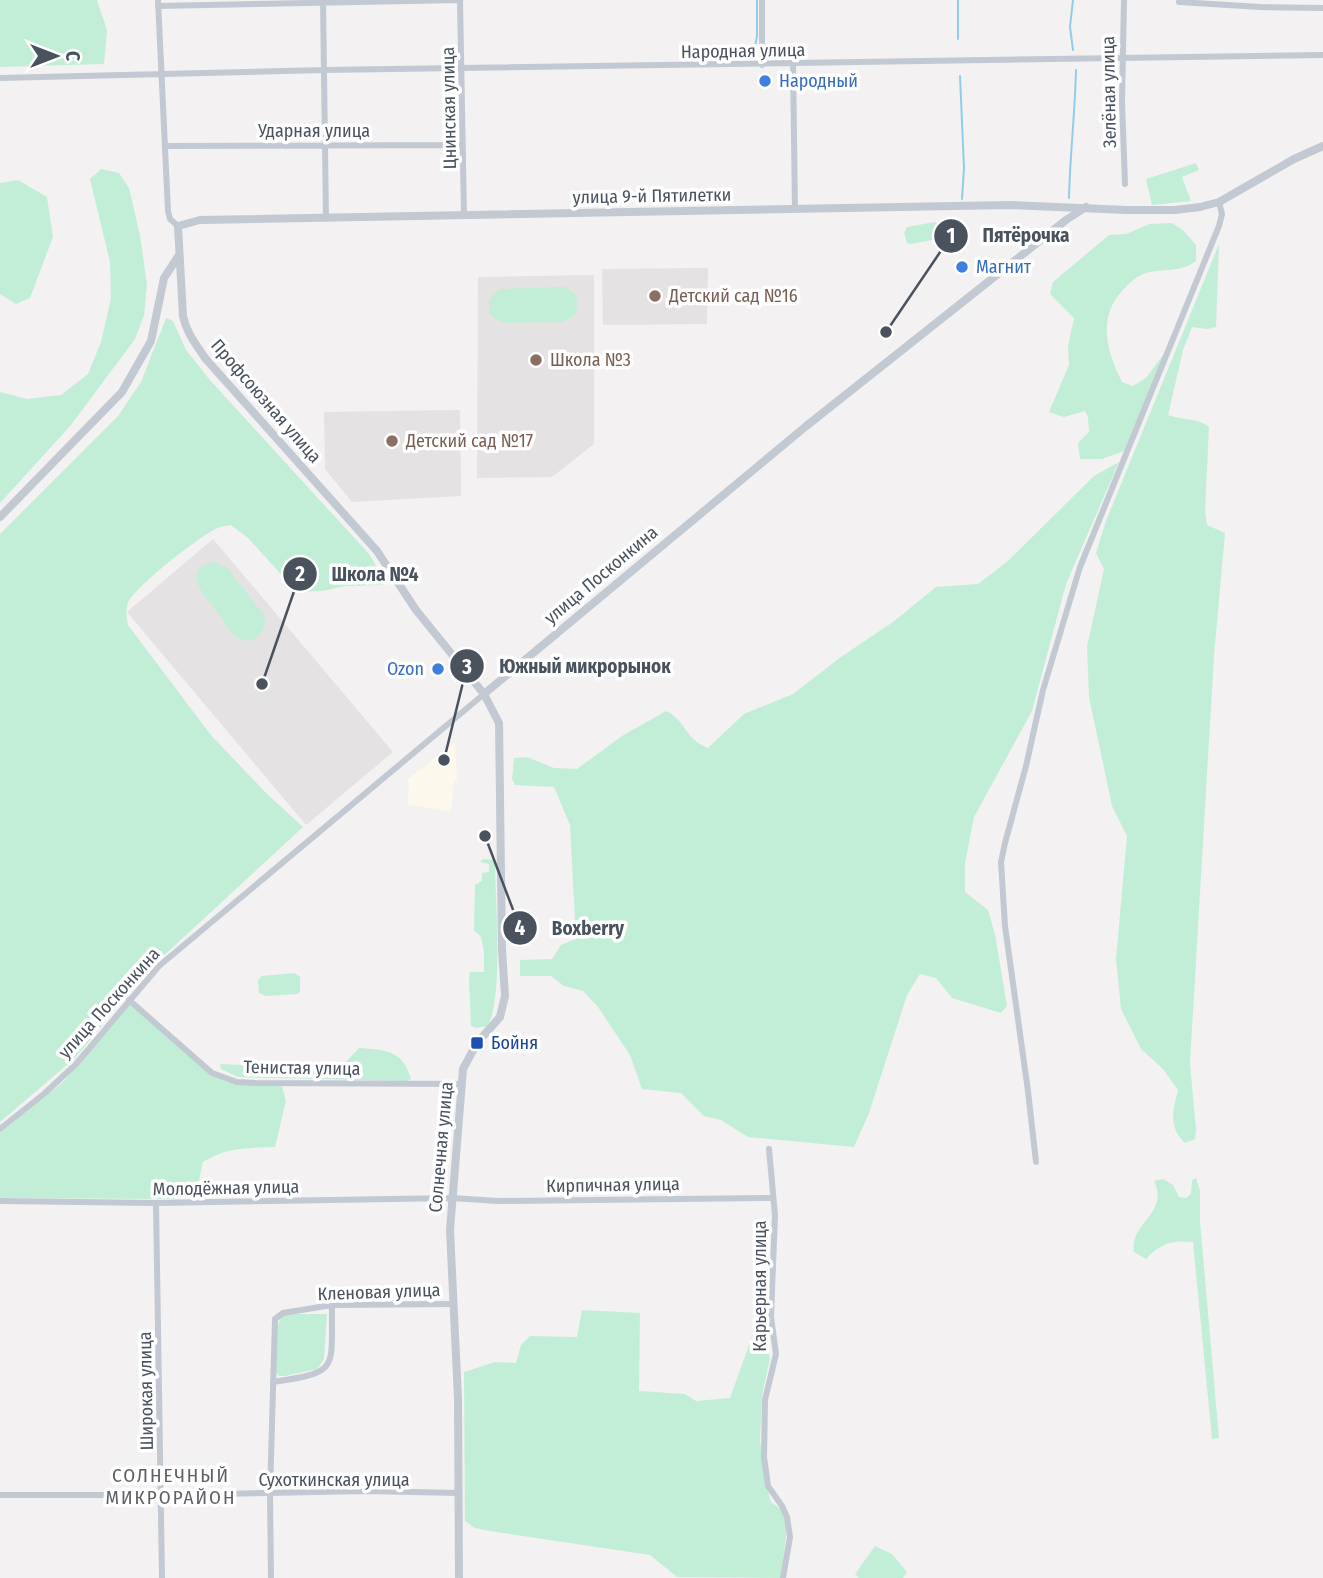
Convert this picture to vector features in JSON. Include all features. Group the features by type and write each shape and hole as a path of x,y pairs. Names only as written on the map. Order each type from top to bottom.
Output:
{"street":[{"path":"158,3 460,0"},
{"name":"Цнинская улица","path":"460,0 464,215"},
{"path":"762,0 762,65"},
{"name":"Зелёная улица","path":"1124,0 1122,57 1125,184"},
{"path":"323,1 326,218"},
{"path":"1179,2 1323,8"},
{"name":"Профсоюзная улица","path":"158,3 168,211 170,219 178,226 185,324 205,358 377,551 416,610 484,694"},
{"name":"Народная улица","path":"0,78 324,70 1323,55"},
{"path":"793,64 795,209"},
{"name":"Ударная улица","path":"166,146 463,145"},
{"name":"улица 9-й Пятилетки","path":"178,226 200,220 1010,205 1126,210 1186,209 1219,202 1293,159 1323,146"},
{"path":"1036,1162 1005,926 1001,862 1043,690 1080,567 1219,226 1222,214 1219,202"},
{"name":"улица Посконкина","path":"0,1129 68,1072 159,965 804,427 1086,207"},
{"path":"0,517 122,392 150,341 163,278 178,255"},
{"name":"Солнечная улица","path":"459,1578 458,1398 449,1240 461,1084 466,1061 477,1043 497,1022 505,996 499,723 484,694"},
{"name":"Тенистая улица","path":"129,1000 212,1073 226,1079 256,1083 461,1084"},
{"name":"Карьерная улица","path":"769,1149 775,1215 771,1317 776,1354 765,1400 764,1457 768,1486 787,1517 790,1537 783,1578"},
{"name":"Кирпичная улица","path":"452,1198 498,1201 774,1198"},
{"name":"Молодёжная улица","path":"0,1201 156,1203 452,1198"},
{"name":"Широкая улица","path":"156,1203 162,1578"},
{"name":"Кленовая улица","path":"271,1578 270,1494 275,1319 283,1313 332,1305 452,1304"},
{"path":"273,1382 309,1377 322,1372 331,1360 332,1305"},
{"name":"Сухоткинская улица","path":"0,1495 365,1491 459,1493"}],"shaded area":[{"name":"Детский сад №16","path":"708,268 707,324 603,325 602,269"},
{"name":"Школа №3","path":"594,275 594,444 552,477 477,478 478,277"},
{"name":"Детский сад №17","path":"460,410 461,496 352,502 325,469 324,412"},
{"path":"213,539 393,752 306,825 127,612"},
{"path":"455,742 457,780 454,781 451,812 407,804 408,779"}],"green space":[{"path":"0,0 97,0 107,30 104,64 0,67"},
{"path":"1196,163 1199,170 1182,177 1191,201 1152,205 1146,179"},
{"path":"101,169 119,173 129,188 140,235 147,285 144,315 135,339 71,425 0,503 0,392 27,399 61,395 88,374 101,342 111,298 110,262 90,179"},
{"path":"18,180 47,197 53,237 30,298 16,304 0,294 0,183"},
{"path":"935,222 940,227 938,239 907,243 904,233 907,227"},
{"path":"1172,223 1184,231 1196,245 1196,261 1182,268 1153,271 1137,277 1114,301 1107,324 1112,359 1122,382 1133,386 1146,378 1166,351 1124,451 1102,459 1080,459 1078,443 1089,432 1085,411 1064,417 1049,412 1069,365 1068,346 1074,318 1050,294 1053,282 1109,235 1126,234 1150,224"},
{"path":"1219,244 1216,327 1192,327 1183,350 1168,415 1200,422 1209,427 1205,511 1207,525 1225,533 1214,656 1190,1063 1196,1130 1195,1139 1185,1143 1174,1124 1178,1090 1163,1069 1141,1049 1121,1009 1116,959 1127,836 1112,806 1089,697 1087,647 1104,569 1096,553 1106,521"},
{"path":"564,287 575,295 578,306 575,315 564,322 505,323 490,314 489,300 499,289"},
{"path":"166,318 173,321 186,350 209,379 369,554 380,572 383,585 297,592 248,538 231,525 220,527 199,539 155,574 128,603 128,625 210,734 266,793 303,827 146,972 75,1058 0,1122 0,534 118,416 141,382"},
{"path":"1119,462 1066,584 1032,711 974,817 965,863 965,892 988,910 995,934 1007,1006 1001,1013 952,998 936,978 920,974 907,995 869,1113 854,1147 748,1137 721,1120 704,1116 681,1093 642,1089 630,1055 598,1007 583,991 564,986 551,976 520,976 520,960 552,959 561,945 576,939 570,825 554,787 515,785 512,779 514,758 527,757 554,768 577,769 622,736 666,711 678,720 694,740 708,748 744,714 793,694 893,622 936,587 978,584 1008,561 1094,476"},
{"path":"215,562 228,569 264,615 263,631 256,638 246,641 237,637 202,592 196,577 198,570"},
{"path":"483,859 495,860 497,973 492,1014 487,1026 477,1028 471,1026 469,976 470,972 484,972 481,937 474,930 475,885 482,881 482,873 489,872 489,864 480,862"},
{"path":"295,973 300,977 300,992 297,994 266,996 259,993 258,980 262,976"},
{"path":"132,1002 212,1073 226,1079 281,1083 286,1101 275,1147 238,1149 212,1157 203,1162 199,1182 194,1190 176,1199 0,1198 0,1133 63,1082"},
{"path":"359,1048 392,1053 403,1062 411,1079 238,1077 221,1069 220,1064 320,1069 341,1067"},
{"path":"1196,1178 1200,1190 1200,1221 1219,1438 1212,1439 1193,1242 1167,1244 1156,1249 1146,1259 1134,1252 1137,1233 1157,1202 1158,1192 1154,1181 1163,1179 1173,1185 1179,1197 1186,1198 1191,1194 1192,1180"},
{"path":"582,1310 640,1313 639,1391 685,1394 696,1401 730,1398 753,1334 764,1336 770,1358 762,1396 760,1440 765,1482 771,1502 782,1510 787,1528 781,1578 677,1577 650,1555 490,1531 475,1528 465,1521 464,1372 495,1362 516,1363 521,1345 530,1336 577,1337"},
{"path":"327,1314 324,1359 317,1369 279,1376 276,1372 275,1331 282,1316"},
{"path":"875,1546 892,1554 907,1572 903,1578 859,1578 855,1574"}],"waterway":[{"path":"753,57 757,36 757,0"},
{"path":"958,0 958,39"},
{"path":"1073,0 1070,27 1073,50"},
{"path":"1069,198 1076,70"},
{"path":"960,76 964,168 962,199"}],"place":[{"name":"Народный","path":"765,81"},
{"name":"Магнит","path":"962,267"},
{"name":"Детский сад №16","path":"655,296"},
{"name":"Пятёрочка","path":"886,332"},
{"name":"Школа №3","path":"536,360"},
{"name":"Детский сад №17","path":"392,441"},
{"name":"Ozon","path":"438,669"},
{"name":"Школа №4","path":"262,684"},
{"name":"Южный микрорынок","path":"444,760"},
{"name":"Boxberry","path":"485,836"},
{"name":"Бойня","path":"477,1043"}],"district":[{"name":"СОЛНЕЧНЫЙ МИКРОРАЙОН","path":"171,1486"}]}
